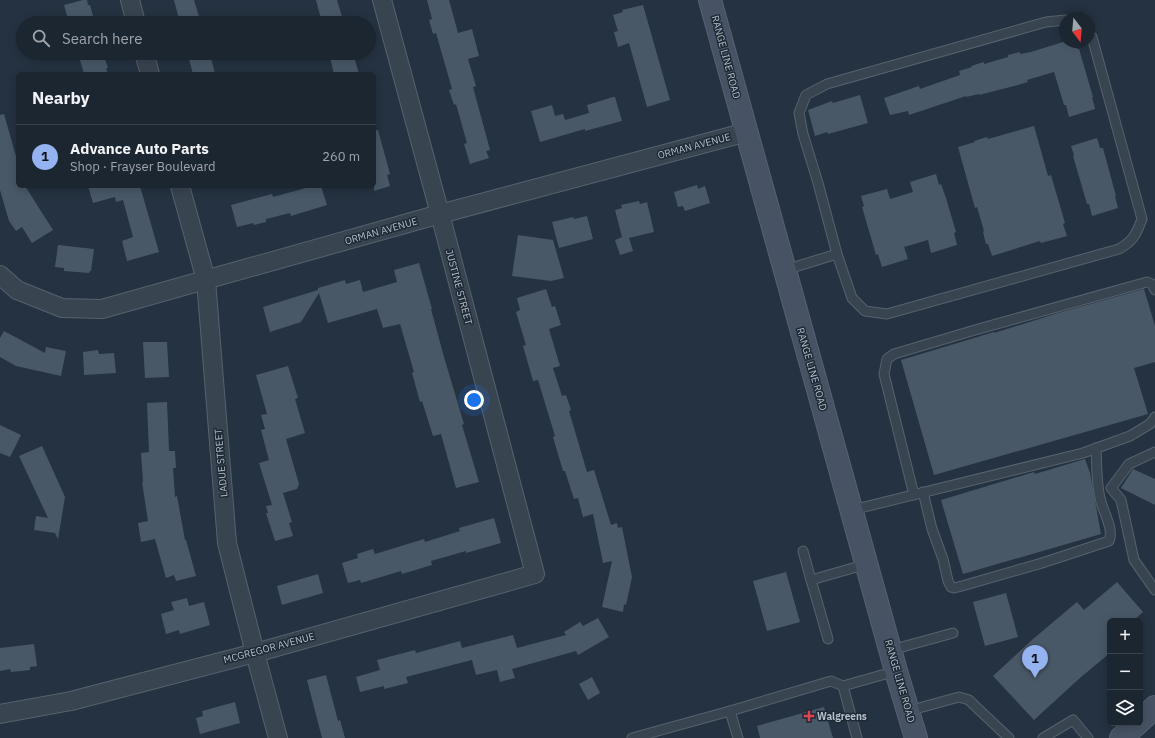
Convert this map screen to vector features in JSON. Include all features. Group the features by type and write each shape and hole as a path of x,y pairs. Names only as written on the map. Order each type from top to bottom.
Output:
{"main road":[{"name":"RANGE LINE ROAD","path":"710,0 896,671 916,738"},
{"path":"1120,738 1133,726"}],"street":[{"path":"130,0 134,16"},
{"name":"JUSTINE STREET","path":"382,0 535,574"},
{"path":"146,60 149,72"},
{"name":"ORMAN AVENUE","path":"0,275 17,290 62,308 102,309 440,214 746,132"},
{"name":"LADUE STREET","path":"181,188 206,280 227,543 278,738"},
{"name":"MCGREGOR AVENUE","path":"0,714 71,701 255,653 535,574"}],"lane":[{"path":"1059,21 1046,22 827,84 806,95 799,113 803,134 837,254 852,298 865,311 887,314 1111,251 1129,243 1137,233 1142,219 1095,48"},
{"path":"785,270 837,254"},
{"path":"1096,448 1098,491 1110,531 1111,538 1109,541 1042,563 954,588 948,581 943,559 919,493 884,374 887,359 894,354 1146,282 1152,284 1155,290"},
{"path":"852,510 1083,453 1130,436 1150,424 1155,417"},
{"path":"1155,452 1129,464 1110,488 1120,500 1134,560 1155,590"},
{"path":"803,551 828,639"},
{"path":"811,580 867,564"},
{"path":"891,650 953,633"},
{"path":"632,738 831,681 843,686 896,671"},
{"path":"843,686 857,738"},
{"path":"908,712 959,697 969,700 1009,738"},
{"path":"730,711 738,738"},
{"path":"1043,738 1073,720 1088,738"}],"building":[{"path":"87,0 93,16 67,16 64,5"},
{"path":"174,0 194,0 199,16 178,16"},
{"path":"316,0 337,0 342,16 320,16"},
{"path":"427,0 449,0 458,33 472,29 479,56 468,59 476,86 473,87 490,150 486,151 489,158 470,164 464,144 467,143 456,104 454,105 449,90 452,89 436,33 433,34 429,20 432,19"},
{"path":"643,5 670,100 647,107 629,43 618,47 614,32 618,31 613,15 623,12 622,10"},
{"path":"1059,43 1059,48 1079,49 1095,109 1069,117 1054,72 1027,80 1028,82 1018,85 979,95 966,96 909,115 908,111 890,115 884,98 919,86 920,89 960,75 959,71 972,67 971,66 984,62 984,64 1020,52 1020,54"},
{"path":"80,60 105,60 108,68 106,68 107,72 83,72"},
{"path":"189,60 212,60 214,72 192,72"},
{"path":"331,60 355,60 358,72 334,72"},
{"path":"860,95 868,123 815,136 808,110 832,101 833,103"},
{"path":"615,97 622,121 585,131 585,129 540,142 531,111 552,105 555,116 563,114 565,120 589,113 587,105"},
{"path":"4,114 16,156 16,188 26,188 53,230 32,243 22,227 16,231 9,221 0,190 0,115"},
{"path":"1034,126 1048,176 1051,175 1065,223 1063,224 1067,236 1041,243 1040,241 992,256 988,244 986,244 984,231 977,207 975,208 958,147 987,137 988,139"},
{"path":"376,130 378,130 390,174 387,175 390,186 374,191 374,188 376,188"},
{"path":"1097,138 1100,148 1103,148 1118,208 1092,216 1089,204 1087,204 1071,146"},
{"path":"936,174 939,185 941,184 946,198 956,232 954,233 957,245 931,253 928,240 904,247 908,259 882,267 878,254 876,255 862,207 864,206 861,196 887,189 890,199 913,192 910,182"},
{"path":"697,185 698,189 705,186 710,203 685,211 683,206 678,207 674,192"},
{"path":"89,188 141,188 159,252 127,261 122,241 133,237 123,200 116,202 115,197 93,203"},
{"path":"306,188 322,188 327,205 291,216 290,213 266,219 266,222 254,225 253,223 237,227 231,205 272,194 273,197"},
{"path":"639,201 640,204 647,202 654,232 629,238 633,251 620,255 615,240 622,237 615,210 622,208 621,205"},
{"path":"587,216 593,239 559,248 552,222 573,217 574,219"},
{"path":"518,235 553,240 564,278 551,281 512,276"},
{"path":"58,245 94,249 91,271 89,273 64,271 64,268 55,267"},
{"path":"419,263 444,357 464,424 462,425 479,482 456,488 441,434 433,436 422,401 420,402 412,373 414,372 400,324 383,328 377,309 328,323 319,293 301,322 270,332 263,307 345,280 346,284 360,280 363,292 397,282 394,270"},
{"path":"546,289 552,307 555,306 561,325 549,329 560,366 553,368 562,396 566,395 571,410 569,411 587,472 594,470 611,525 617,523 618,528 622,527 632,577 623,612 602,607 612,561 603,563 593,514 583,517 578,498 574,499 565,471 563,471 553,437 555,436 538,380 533,381 523,346 526,345 516,312 520,310 517,298"},
{"path":"1144,289 1155,326 1155,362 1134,368 1148,414 934,475 901,360"},
{"path":"4,331 45,353 46,347 66,351 61,376 16,366 0,357 0,338"},
{"path":"143,342 167,342 169,377 145,378"},
{"path":"98,350 99,354 114,353 116,373 84,375 83,352"},
{"path":"288,366 298,398 295,399 305,433 286,439 299,484 297,489 283,493 292,522 289,523 293,536 275,541 266,513 268,513 266,506 272,505 259,463 269,460 261,430 265,429 261,415 267,414 256,375"},
{"path":"167,402 169,451 175,451 176,468 173,468 175,497 177,496 185,540 196,576 176,581 174,575 166,578 155,539 141,542 138,523 148,521 142,482 141,453 149,452 147,403"},
{"path":"0,425 21,435 10,457 0,453"},
{"path":"42,446 65,497 58,539 55,533 34,530 36,516 48,518 19,456"},
{"path":"1085,459 1090,473 1101,534 963,574 941,500 1034,472 1035,474"},
{"path":"1133,469 1155,479 1155,505 1121,488"},
{"path":"494,518 501,543 431,561 432,565 402,574 401,571 361,583 360,580 348,583 342,563 358,558 357,554 373,549 375,554 424,539 425,542 460,531 459,528"},
{"path":"786,572 800,622 767,631 753,581"},
{"path":"318,574 323,593 282,605 277,586"},
{"path":"1117,582 1143,612 1136,618 1107,618 1107,655 1034,720 993,676 1033,639 1077,602 1084,610"},
{"path":"1006,593 1018,637 985,646 973,602"},
{"path":"187,598 189,606 204,602 210,625 180,634 179,630 166,634 161,614 174,610 171,602"},
{"path":"598,618 609,637 578,655 576,651 512,669 515,678 500,682 497,670 476,675 472,660 406,677 408,683 384,689 384,686 360,692 356,677 380,670 377,660 415,650 416,653 460,641 462,648 513,635 517,648 566,635 564,632 580,622 583,626"},
{"path":"34,644 37,666 30,667 30,670 11,672 10,669 0,671 0,648"},
{"path":"326,675 338,721 340,720 345,738 322,738 307,680"},
{"path":"592,677 600,693 588,700 579,684"},
{"path":"235,702 240,723 200,734 196,718 203,716 202,711"},
{"name":"Walgreens","path":"824,707 833,738 760,738 757,726"}],"place":[{"name":"Advance Auto Parts","path":"1035,678"},
{"name":"Walgreens","path":"809,716"}]}
